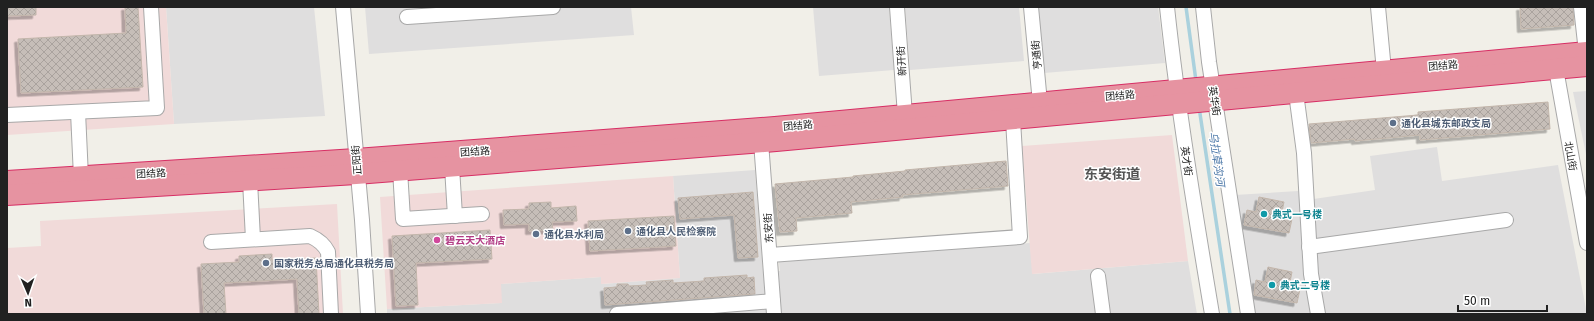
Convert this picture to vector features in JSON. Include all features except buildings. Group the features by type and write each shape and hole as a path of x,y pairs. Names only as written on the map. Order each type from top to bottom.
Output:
{"highway":[{"name":"团结路","path":"1214,94 1296,93 1556,69 1587,57"},
{"name":"团结路","path":"7,195 250,181 357,166 573,143 1040,103 1214,94 1384,71 1587,57"},
{"name":"团结路","path":"7,181 357,166 400,170 452,167 1012,120 1178,97"}],"street":[{"path":"7,115 156,108 151,7"},
{"name":"正阳街","path":"343,7 368,314"},
{"path":"407,17 456,10 553,7"},
{"name":"新开街","path":"897,7 905,115"},
{"name":"亨通街","path":"1031,7 1040,103"},
{"name":"英才街","path":"1167,7 1189,175 1212,314"},
{"name":"英华街","path":"1203,7 1214,94 1248,314"},
{"path":"1378,7 1384,71"},
{"path":"1581,7 1587,57"},
{"name":"北山街","path":"1556,69 1587,243"},
{"path":"1296,93 1304,153 1311,274 1318,314"},
{"path":"78,112 81,177"},
{"path":"770,255 1020,237 1012,120"},
{"name":"东安街","path":"761,142 774,307"},
{"path":"452,167 455,216"},
{"path":"400,170 403,219 482,214"},
{"path":"250,181 253,239"},
{"path":"1309,247 1506,220"},
{"path":"211,242 310,236 321,242 328,252 331,314"},
{"path":"1098,276 1103,314"},
{"path":"617,314 774,307"}],"shaded area":[{"path":"7,7 166,7 174,124 7,135"},
{"path":"166,7 314,7 325,116 174,124"},
{"path":"365,7 631,7 634,35 369,54"},
{"path":"813,7 889,7 894,70 819,76"},
{"path":"905,7 1019,7 1024,61 910,70"},
{"path":"1038,7 1158,7 1165,63 1044,73"},
{"path":"1587,91 1587,159 1573,92"},
{"path":"1172,135 1188,261 1032,274 1022,146"},
{"path":"1437,147 1442,181 1558,165 1587,314 1255,314 1235,195 1298,191 1300,201 1375,190 1370,156"},
{"path":"755,170 763,272 780,271 779,262 1030,243 1033,274 1188,261 1197,314 387,314 387,309 501,303 501,284 601,277 602,284 680,278 673,176"},
{"path":"673,176 680,278 601,284 601,277 501,284 502,303 387,309 380,197"},
{"path":"337,204 343,314 7,314 7,248 41,246 40,221"}],"waterway":[{"name":"乌拉草沟河","path":"1186,7 1196,81"},
{"name":"乌拉草沟河","path":"1199,107 1230,314"}],"place":[{"name":"通化县城东邮政支局","path":"1393,123"},
{"name":"典式一号楼","path":"1264,214"},
{"name":"通化县人民检察院","path":"628,231"},
{"name":"通化县水利局","path":"536,234"},
{"name":"碧云天大酒店","path":"437,240"},
{"name":"国家税务总局通化县税务局","path":"266,263"},
{"name":"典式二号楼","path":"1272,285"}],"district":[{"name":"东安街道","path":"1112,174"}]}
